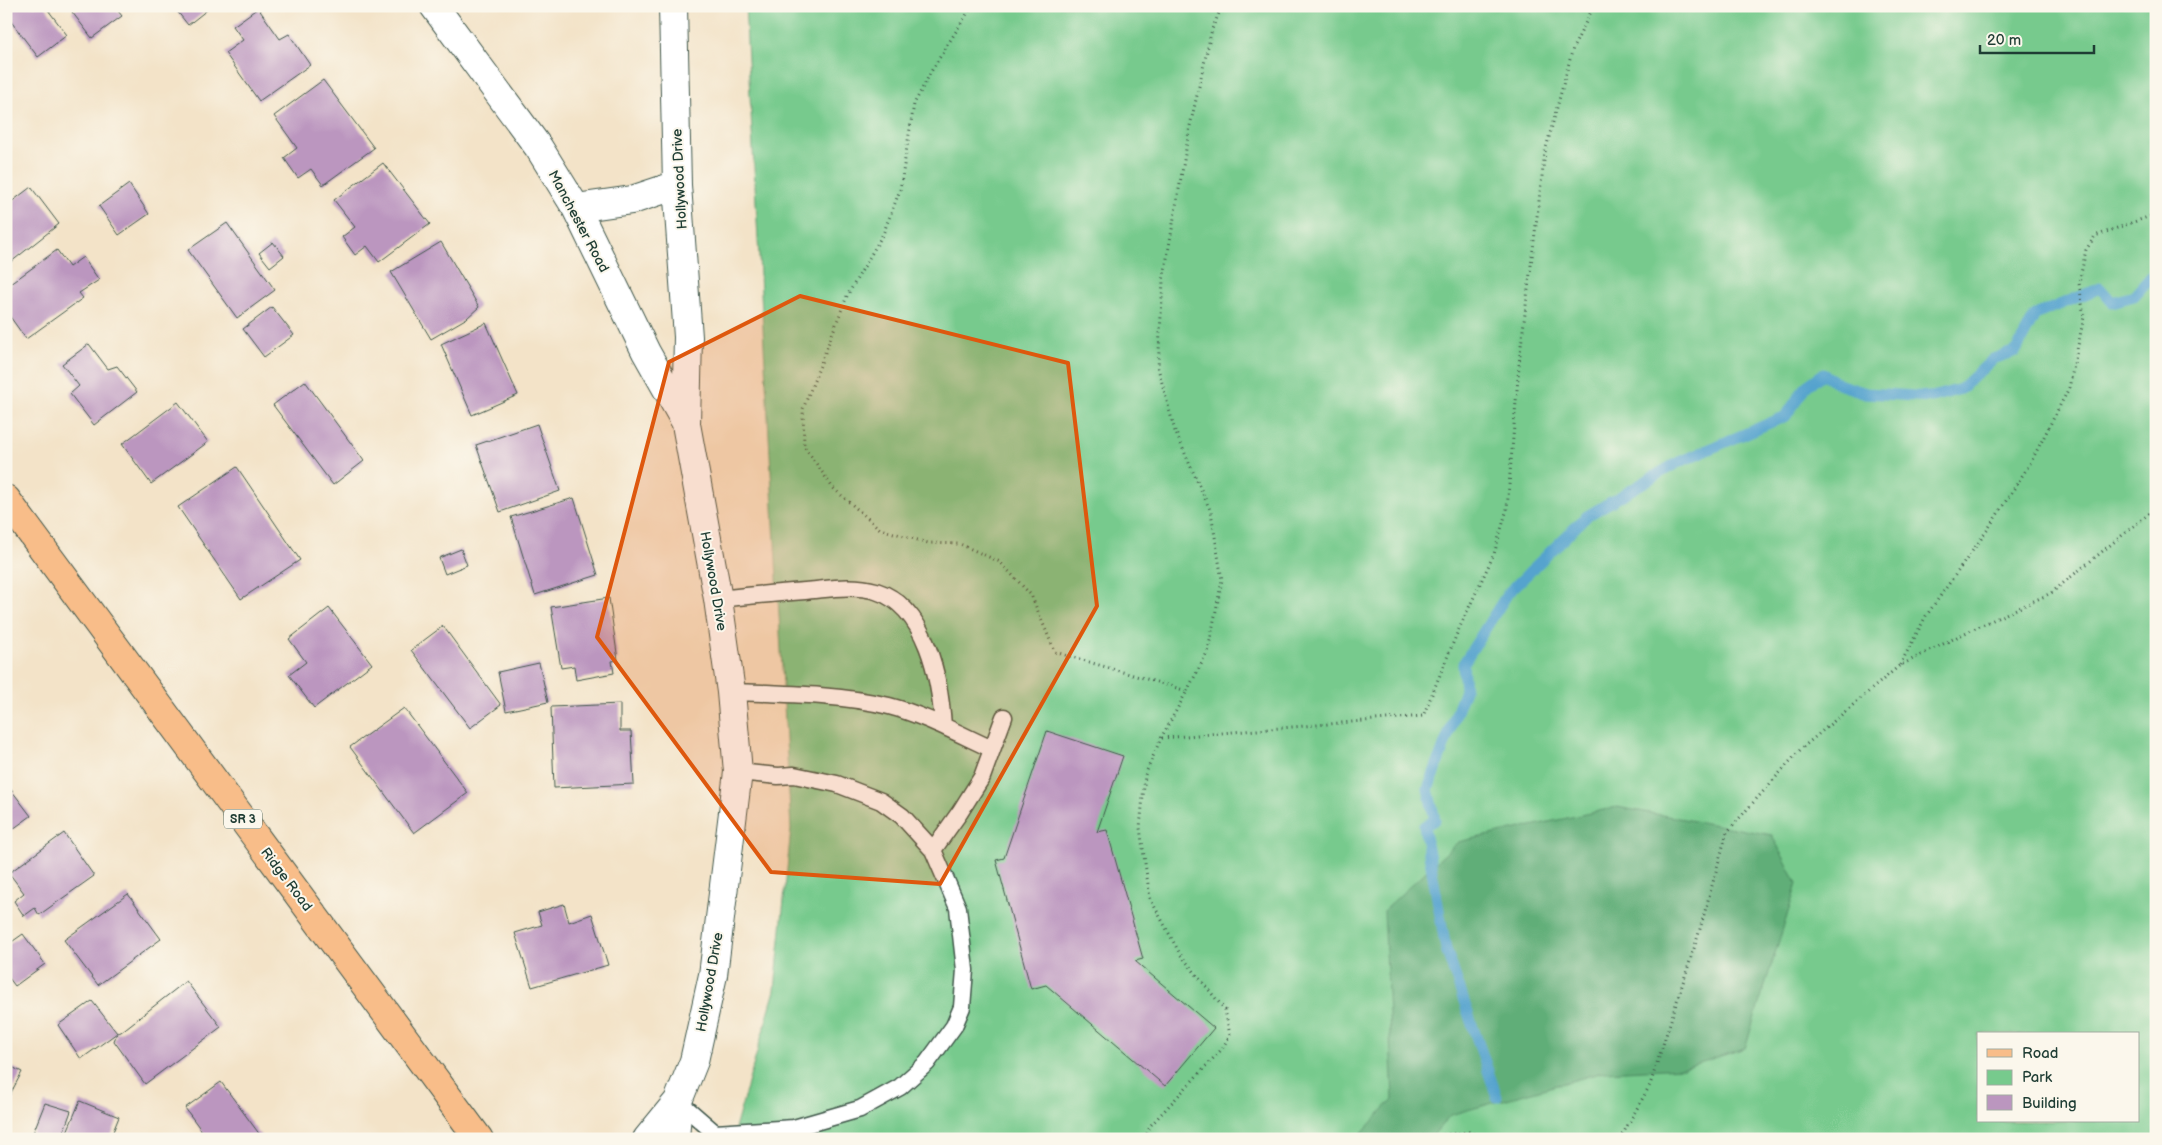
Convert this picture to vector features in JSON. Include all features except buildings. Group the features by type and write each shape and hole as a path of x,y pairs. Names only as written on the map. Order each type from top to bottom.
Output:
{"main road":[{"name":"Ridge Road","path":"6,499 479,1139"}],"street":[{"name":"Manchester Road","path":"434,6 539,148 576,208 646,352 686,424"},
{"name":"Hollywood Drive","path":"646,1139 678,1101 694,1061 713,975 738,772 731,692 718,599 686,424 688,337 677,185 673,6"},
{"path":"576,208 632,200 677,185"},
{"path":"675,1139 678,1101"}],"lane":[{"path":"718,599 847,587 876,591 896,600 912,617 931,657 941,696 942,726"},
{"path":"731,692 812,695 889,706 942,726 992,749"},
{"path":"933,850 982,777 1004,717"},
{"path":"678,1101 715,1133 794,1128 860,1109 900,1087 927,1063 954,1026 962,1007 965,970 958,908 933,850 902,816 881,801 837,784 794,775 778,776 738,772"}],"path":[{"path":"972,6 933,68 914,104 900,190 883,234 846,296 803,409 804,446 833,488 880,530 928,543 960,544 1000,562 1031,595 1055,652 1187,691"},
{"path":"1145,1139 1150,1126 1222,1049 1230,1035 1225,1010 1180,954 1150,898 1140,828 1145,775 1161,738 1208,651 1222,580 1211,512 1175,431 1158,368 1165,271 1190,126 1212,29 1222,6"},
{"path":"1161,738 1423,716 1458,631 1494,554 1507,509 1520,354 1545,152 1573,48 1594,6"},
{"path":"1900,666 1926,616 1988,529 2031,462 2069,388 2084,317 2079,283 2086,250 2095,236 2156,214"},
{"path":"1620,1139 1650,1085 1698,936 1727,832 1801,749 1900,666 2051,593 2156,508"},
{"path":"1440,1139 1444,1135 1469,1132 1488,1139"}],"highlighted area":[{"path":"800,296 1068,363 1097,606 940,884 771,872 597,637 669,362"}],"green space":[{"path":"745,6 2156,6 2156,1139 732,1139 775,990 791,829"},
{"path":"1617,807 1772,835 1797,884 1745,1048 1684,1068 1603,1072 1450,1115 1430,1139 1356,1139 1393,1099 1384,910 1458,842"}],"waterway":[{"path":"1497,1097 1446,949 1424,826 1435,820 1428,789 1465,690 1463,664 1508,593 1587,516 1675,464 1786,416 1805,387 1823,374 1841,385 1866,393 1932,397 1961,389 1993,359 2016,351 2035,315 2100,288 2112,302 2134,296 2156,271"}]}
